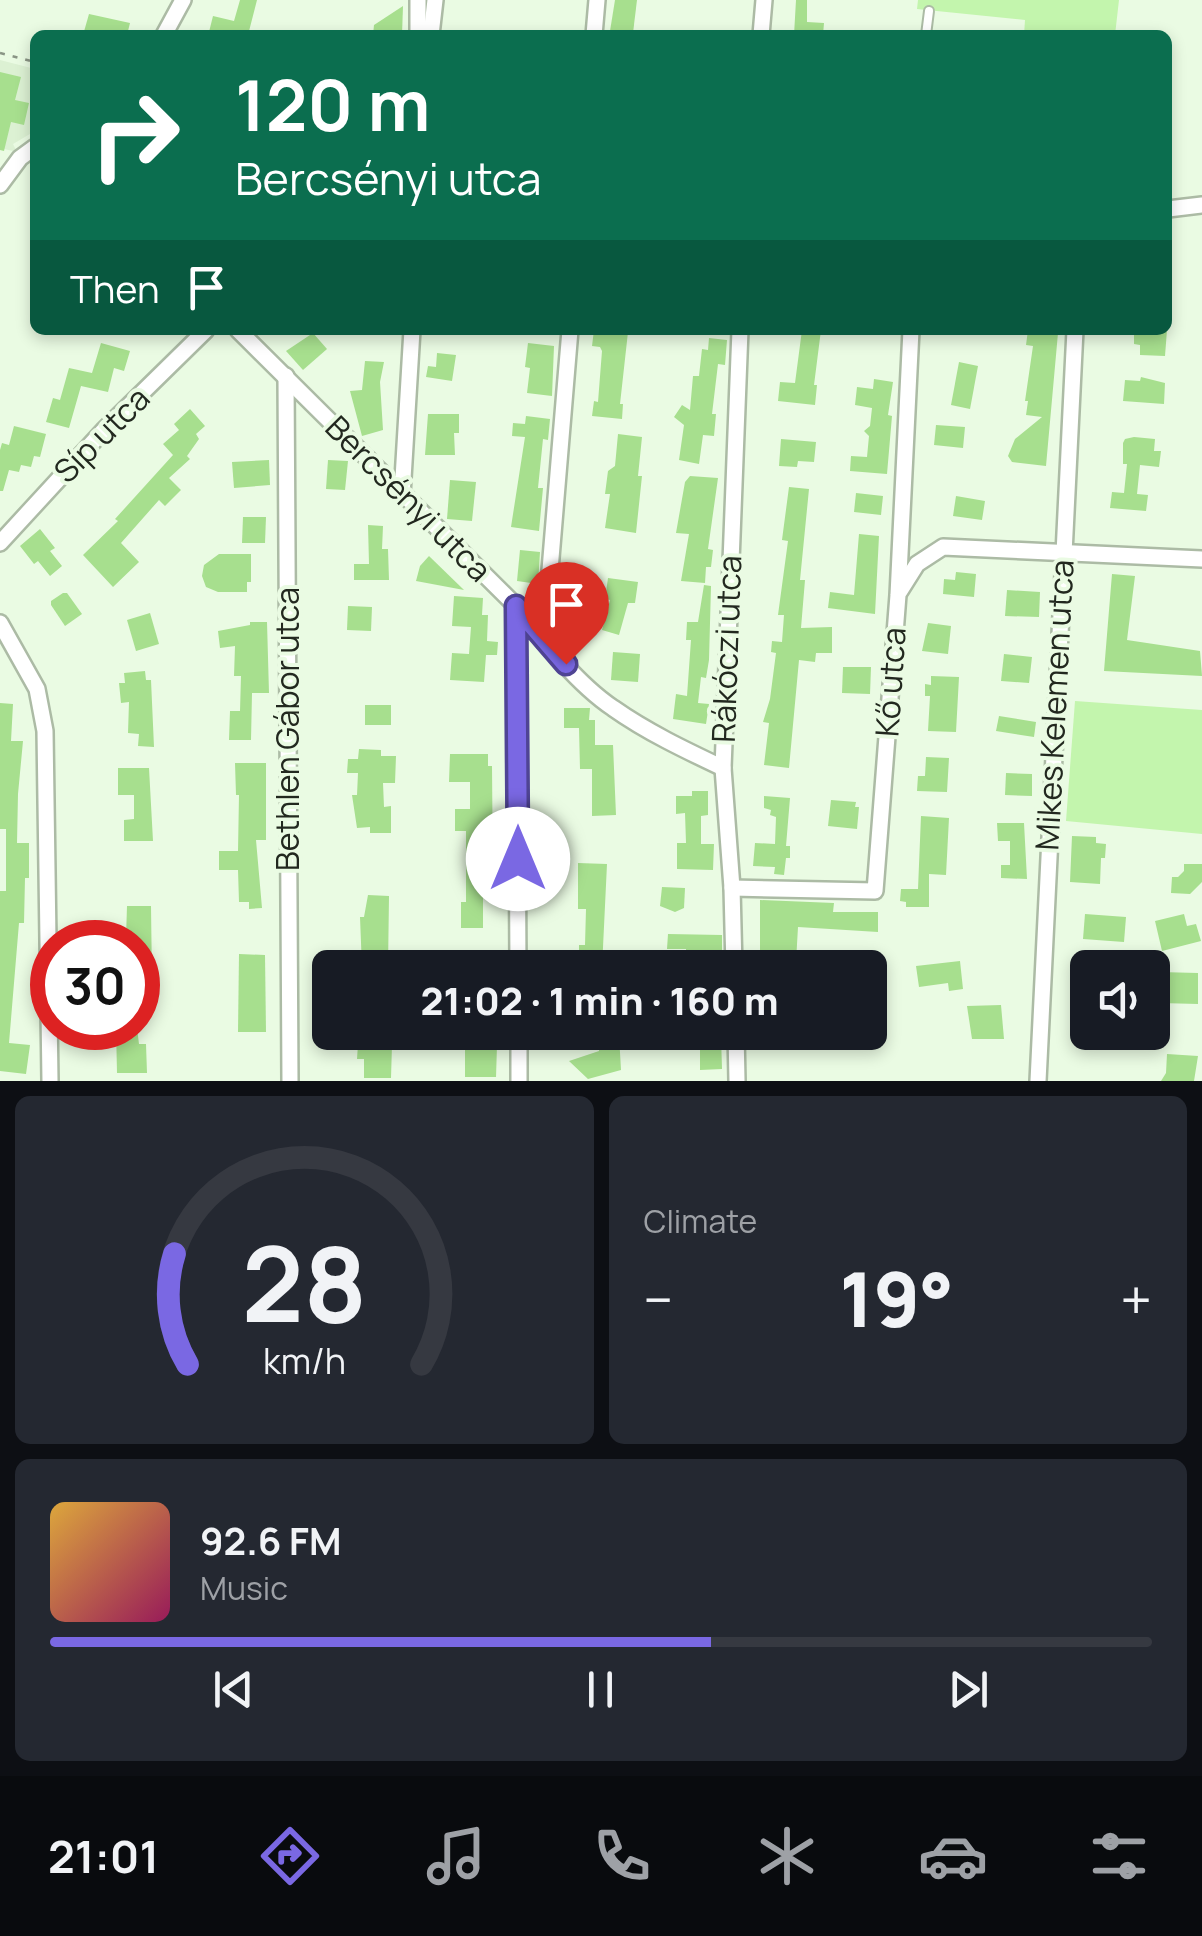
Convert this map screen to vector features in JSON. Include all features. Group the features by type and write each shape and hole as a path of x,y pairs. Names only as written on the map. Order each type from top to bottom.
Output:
{"street":[{"path":"167,30 183,0"},
{"path":"418,0 418,30"},
{"path":"432,30 435,0"},
{"path":"594,30 596,0"},
{"path":"761,30 764,0"},
{"path":"0,185 30,151"},
{"path":"1172,208 1202,205"},
{"name":"Síp utca","path":"0,543 102,430 201,335"},
{"name":"Bercsényi utca","path":"243,335 516,606 544,642 609,706 666,741 723,768"},
{"path":"402,494 412,335"},
{"path":"544,642 570,335"},
{"name":"Rákóczi utca","path":"734,950 723,768 740,335"},
{"name":"Kő utca","path":"732,888 875,891 898,594 912,335"},
{"name":"Mikes Kelemen utca","path":"1038,1081 1075,335"},
{"name":"Bethlen Gábor utca","path":"286,376 290,1081"},
{"path":"898,594 917,564 943,548 1202,559"},
{"path":"516,606 518,950"},
{"path":"2,631 37,689 46,742 50,1081"},
{"path":"0,649 23,663"},
{"path":"519,1050 519,1081"},
{"path":"736,1050 737,1081"}],"lane":[{"path":"927,30 929,10"}],"path":[{"path":"0,54 30,61"}],"shaded area":[{"path":"0,60 30,68 30,134 13,144 17,152 0,148"}],"green space":[{"path":"918,0 1119,0 1116,30 1024,30 1025,20 917,9"},
{"path":"1075,701 1202,710 1202,834 1066,821"}],"building":[{"path":"240,0 257,0 249,30 210,30 213,16 234,21"},
{"path":"615,0 637,0 633,30 610,30"},
{"path":"796,0 807,0 807,22 824,23 823,30 794,30"},
{"path":"403,6 402,30 374,30 374,25"},
{"path":"89,14 130,23 128,30 84,30"},
{"path":"0,72 21,77 15,100 29,103 24,125 11,122 4,151 0,150"},
{"path":"310,335 315,335 327,349 303,370 286,351"},
{"path":"593,335 628,335 620,404 622,419 592,416 594,401 598,402 602,351 592,346"},
{"path":"801,335 820,335 815,405 778,401 780,382 795,383"},
{"path":"1027,335 1058,335 1046,466 1012,462 1008,456 1015,439 1042,417 1026,415 1033,346 1026,345"},
{"path":"1134,335 1167,335 1165,356 1140,355 1140,345 1134,344"},
{"path":"709,338 727,340 725,365 718,364 712,414 716,414 714,436 703,435 699,464 679,460 684,425 674,417 682,405 690,410 693,376 699,376 702,349 708,350"},
{"path":"101,343 130,351 124,371 114,368 108,392 81,386 69,428 46,422 53,398 60,400 69,368 92,373"},
{"path":"528,343 554,346 552,396 527,393"},
{"path":"437,353 456,355 452,381 426,377 428,366 436,367"},
{"path":"365,361 384,362 380,382 383,430 362,436 350,391 362,390"},
{"path":"959,362 978,366 970,409 951,405"},
{"path":"1141,377 1165,383 1164,404 1123,401 1125,380 1140,381"},
{"path":"874,379 893,382 887,474 850,471 851,456 867,457 869,436 864,431 870,426 872,408 855,405 857,387 873,389"},
{"path":"190,409 205,426 196,434 199,439 187,456 190,459 169,478 181,490 165,506 159,500 121,543 139,562 113,587 83,555 118,521 115,519 173,455 163,444 179,430 174,424"},
{"path":"428,414 459,414 459,433 454,433 455,455 425,455"},
{"path":"526,416 550,419 548,440 543,439 538,488 543,488 539,531 511,527 525,437 512,436 513,423 525,424"},
{"path":"936,425 965,427 963,448 934,445"},
{"path":"14,426 46,434 40,457 34,456 31,467 21,465 19,472 9,470 0,491 0,450 2,443 9,445"},
{"path":"618,434 642,437 636,533 605,528 610,494 605,494 608,471 615,466"},
{"path":"1134,437 1155,439 1154,451 1161,451 1159,467 1140,465 1137,494 1148,495 1146,511 1110,508 1112,492 1124,493 1127,464 1123,464 1123,443"},
{"path":"781,439 816,442 814,462 798,461 797,467 779,466"},
{"path":"269,460 270,485 234,488 232,462"},
{"path":"328,460 348,461 345,490 326,489"},
{"path":"690,476 718,478 708,549 713,550 711,567 706,567 705,583 681,581 689,534 676,533 685,482"},
{"path":"450,480 476,482 472,521 447,519"},
{"path":"789,487 809,489 800,580 805,580 801,628 832,627 832,653 816,653 815,662 799,660 789,768 764,765 769,723 763,722 776,653 771,652 772,641 782,642 784,615 778,615 788,541 782,540"},
{"path":"856,493 883,496 881,515 854,512"},
{"path":"956,496 985,501 982,520 953,516"},
{"path":"243,517 266,517 265,543 242,543"},
{"path":"368,525 383,526 382,549 388,549 389,580 354,580 354,564 369,564"},
{"path":"40,529 55,548 50,551 62,566 50,576 20,546"},
{"path":"859,534 879,536 875,614 828,608 830,592 854,595"},
{"path":"520,550 540,552 538,584 517,581"},
{"path":"219,554 251,554 247,592 218,592 206,587 204,565"},
{"path":"429,556 464,590 416,581 420,566"},
{"path":"956,572 976,574 974,597 943,594 944,579 955,580"},
{"path":"1112,574 1135,576 1127,640 1200,651 1202,676 1104,671"},
{"path":"608,578 638,582 635,603 628,603 619,635 602,630 610,600 605,599"},
{"path":"704,585 711,586 709,660 706,678 701,677 698,703 709,704 706,724 673,719 676,694 687,696 691,640 686,640 687,622 698,622"},
{"path":"1007,590 1040,592 1039,617 1005,616"},
{"path":"63,593 82,614 65,626 51,605"},
{"path":"454,596 483,598 482,615 488,615 487,641 498,642 497,655 486,655 484,682 450,680 452,653 469,654 471,627 452,626"},
{"path":"348,606 372,607 371,631 347,630"},
{"path":"150,613 159,644 136,651 127,620"},
{"path":"250,622 267,622 269,693 252,693 251,740 229,740 230,711 240,711 241,676 234,676 235,646 220,648 218,631"},
{"path":"928,623 951,626 948,654 922,651"},
{"path":"613,652 640,654 638,682 611,680"},
{"path":"1004,654 1032,657 1029,683 1001,681"},
{"path":"843,667 871,667 870,694 842,693"},
{"path":"145,671 146,680 151,680 154,747 138,746 139,734 128,733 129,702 121,703 119,683 125,683 124,673"},
{"path":"931,676 959,677 956,732 928,731 930,696 925,696 925,684 931,685"},
{"path":"0,703 13,704 11,741 23,741 17,843 29,843 29,878 25,878 24,923 19,923 9,1043 30,1045 26,1074 0,1071 0,891 6,891 6,829 0,829"},
{"path":"365,705 391,705 391,725 365,725"},
{"path":"564,708 590,708 589,720 595,720 595,745 613,745 616,815 592,816 592,769 580,769 579,728 564,728"},
{"path":"999,716 1036,722 1034,737 996,731"},
{"path":"359,749 381,750 381,756 396,756 395,783 383,783 384,807 391,806 391,833 370,833 370,827 357,828 352,795 357,795 358,773 347,773 348,759 358,759"},
{"path":"450,754 488,754 488,766 492,766 493,883 483,883 483,928 461,928 461,902 466,902 466,831 455,831 455,809 470,809 470,782 449,782"},
{"path":"926,757 949,758 947,792 917,791 918,776 925,776"},
{"path":"235,763 266,763 266,840 256,840 262,908 249,909 249,902 239,902 238,870 219,870 219,851 238,851"},
{"path":"118,768 149,768 153,841 124,841 124,820 134,819 134,795 118,795"},
{"path":"1006,773 1032,774 1032,796 1005,795"},
{"path":"692,791 708,791 708,815 701,816 701,844 714,844 713,870 677,869 677,843 686,843 685,813 676,814 676,796 692,796"},
{"path":"764,796 790,798 786,846 790,846 790,858 786,858 784,875 774,874 775,867 753,866 755,843 775,844 776,817 764,808"},
{"path":"831,800 856,802 857,829 828,826"},
{"path":"921,816 949,818 946,875 929,874 929,907 906,907 906,902 900,901 901,889 918,889"},
{"path":"997,823 1024,823 1027,879 1001,878 1001,865 1010,865 1010,841 998,841"},
{"path":"1072,836 1096,837 1096,843 1106,844 1100,884 1070,882"},
{"path":"578,863 607,864 603,950 579,950 579,945 585,945 586,909 578,909"},
{"path":"1184,864 1202,864 1202,882 1190,894 1171,893 1172,877 1184,871"},
{"path":"662,887 685,888 684,908 675,912 660,906"},
{"path":"368,895 389,896 388,950 361,950 360,917 364,917"},
{"path":"760,900 834,903 833,912 878,912 878,932 798,927 797,950 760,950"},
{"path":"127,906 151,906 151,920 127,920"},
{"path":"1085,914 1126,917 1124,942 1083,939"},
{"path":"1184,914 1187,926 1196,924 1201,941 1162,950 1155,921"},
{"path":"668,934 722,935 722,950 667,949"},
{"path":"239,954 265,955 266,1032 238,1032"},
{"path":"960,961 963,989 949,991 948,983 919,987 916,966"},
{"path":"1170,972 1198,973 1198,1004 1170,1003"},
{"path":"1001,1005 1004,1039 972,1039 967,1006"},
{"path":"116,1050 146,1050 147,1073 117,1073"},
{"path":"358,1050 392,1050 391,1078 364,1078 364,1059 357,1059"},
{"path":"465,1050 497,1050 496,1077 465,1077"},
{"path":"620,1050 621,1070 588,1079 569,1061 599,1051"},
{"path":"700,1050 721,1050 722,1069 700,1070"},
{"path":"1167,1054 1198,1056 1194,1081 1161,1081 1166,1073"}],"route":[{"path":"518,859 516,606 566,664"}]}
